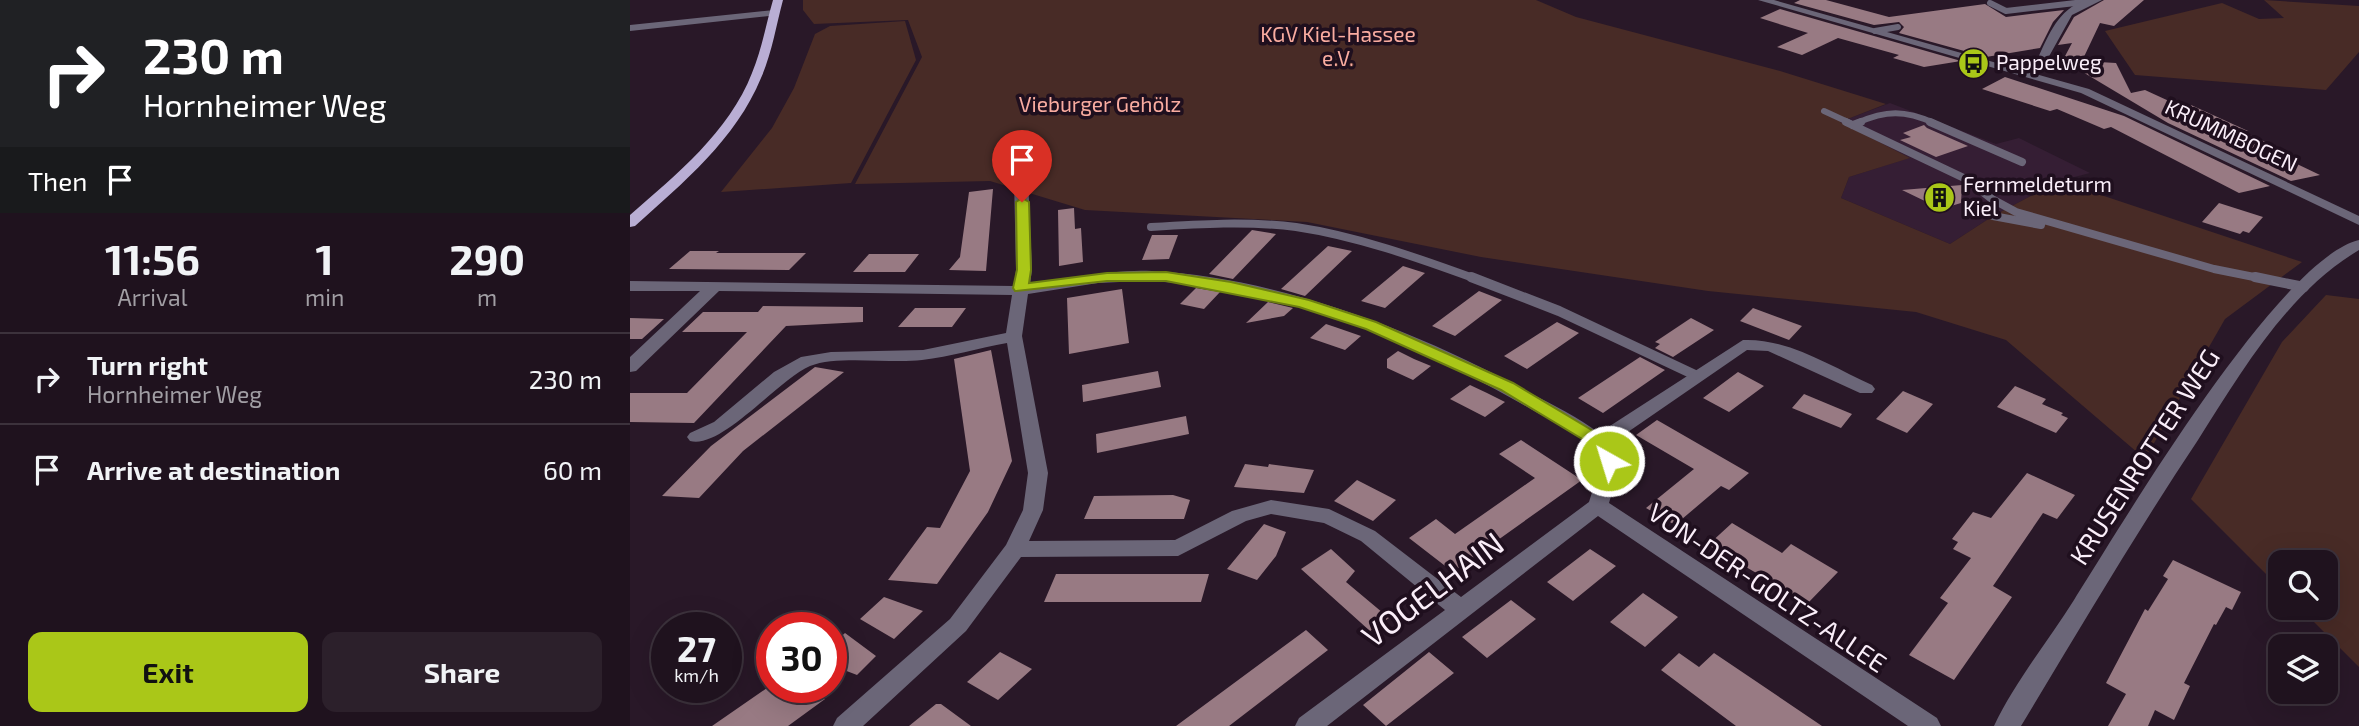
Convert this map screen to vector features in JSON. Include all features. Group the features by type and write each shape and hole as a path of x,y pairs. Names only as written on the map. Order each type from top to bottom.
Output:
{"main road":[{"path":"630,223 690,166 738,108 755,81 768,43 776,6"}],"street":[{"name":"KRUMMBOGEN","path":"1763,0 2085,91"},
{"path":"2031,59 2066,14 2081,1 2097,0"},
{"path":"630,28 776,6"},
{"name":"KRUMMBOGEN","path":"1997,64 2031,59 2085,91 2359,221"},
{"path":"846,726 958,625 1015,549 1033,510 1038,473 1014,337 1024,270 1021,179"},
{"name":"KRUSENROTTER WEG","path":"2007,726 2169,467 2255,341 2338,254 2359,244"},
{"path":"630,286 903,287 1003,291 1107,277 1166,276 1303,303 1371,325 1438,354 1507,387 1599,442 1609,461 1607,483 1598,506"},
{"path":"630,367 713,287"},
{"path":"697,437 721,426 780,376 807,361 831,357 923,355 1014,337"},
{"path":"1599,442 1735,347 1762,344 1866,389"},
{"name":"VOGELHAIN","path":"1308,726 1598,506"},
{"name":"VON-DER-GOLTZ-ALLEE","path":"1598,506 1928,726"},
{"path":"1015,549 1178,548 1239,516 1270,507 1329,516 1368,536 1461,610"}],"lane":[{"path":"1990,3 2006,11 2081,1"},
{"path":"1875,31 1898,27"},
{"path":"1824,111 1966,179 1992,199 2016,212 2214,269 2302,289"},
{"path":"1853,125 1878,114 1913,114 2022,162"},
{"path":"1993,216 2038,225 2066,227"},
{"path":"1151,227 1193,224 1293,228 1371,244 1517,294 1599,327 1695,375"}],"shaded area":[{"path":"1890,103 1996,144 2019,138 2090,173 2059,181 1993,216 1950,244 1841,198 1849,177 1909,158 1837,123"}],"green space":[{"name":"Vieburger Gehölz","path":"803,0 1536,0 1576,17 1780,71 1886,104 1840,122 1910,158 1849,177 1841,198 1950,244 1993,216 2059,181 2302,262 2225,319 2145,459 2006,340 1916,312 1708,291 1481,257 1307,222 1085,210 990,181 855,184 922,57 908,20 814,24 803,10"},
{"path":"2264,0 2359,6 2359,52 2326,90 2135,75 2105,31 2222,3 2259,19 2284,18"},
{"path":"905,21 916,60 851,183 721,192 772,128 794,88 815,34 830,26"},
{"path":"2326,295 2359,299 2359,667 2338,646 2338,634 2326,634 2312,620 2338,620 2338,550 2268,550 2268,576 2191,499 2282,342"}],"building":[{"path":"1800,0 1826,0 1889,17 1985,4 2006,17 2064,10 2053,22 2040,48 1986,57 1899,33 1904,27 1899,22 1874,25 1794,3"},
{"path":"2104,0 2144,0 2114,26 2100,23 2082,61 2116,63 2131,93 2145,90 2182,107 2191,105 2248,131 2243,132 2268,143 2257,145 2320,175 2291,181 2168,123 2061,59 2066,59 2064,58 2072,43 2058,45 2074,17"},
{"path":"1780,9 1961,61 1924,67 1893,58 1899,55 1838,38 1802,55 1777,47 1808,33 1760,18"},
{"path":"2005,77 2124,116 2270,186 2239,193 2111,127 2104,129 2057,109 2050,111 1982,89"},
{"path":"1924,125 1968,146 1936,157 1900,140 1911,137 1903,133"},
{"name":"Fernmeldeturm Kiel","path":"1962,185 1961,203 1951,206 1931,204 1902,190"},
{"path":"993,189 986,271 949,270 960,257 969,192"},
{"path":"2219,203 2263,217 2249,233 2243,231 2240,234 2202,222"},
{"path":"1074,208 1075,229 1081,228 1083,262 1059,266 1058,210"},
{"path":"1252,230 1276,234 1233,279 1209,274"},
{"path":"1152,235 1178,235 1169,259 1142,260"},
{"path":"1328,246 1352,251 1305,296 1281,289"},
{"path":"690,251 806,253 789,270 669,269"},
{"path":"869,254 919,254 905,272 853,272"},
{"path":"1403,266 1425,273 1385,308 1361,301"},
{"path":"1196,288 1220,292 1204,309 1180,304"},
{"path":"1122,289 1129,343 1069,354 1067,298"},
{"path":"1479,291 1502,300 1455,336 1432,326"},
{"path":"1268,302 1293,308 1284,316 1246,323"},
{"path":"763,306 863,307 863,322 786,326 694,423 630,422 630,393 687,393 747,332 682,332 703,312 758,312"},
{"path":"915,308 966,308 952,327 898,327"},
{"path":"1753,308 1802,326 1789,340 1740,321"},
{"path":"630,318 664,319 642,339 630,339"},
{"path":"1691,318 1714,330 1673,357 1655,348 1660,344 1655,342"},
{"path":"1557,322 1579,333 1527,369 1504,356"},
{"path":"1326,324 1361,336 1345,350 1310,338"},
{"path":"991,350 1012,461 988,512 937,584 888,580 927,527 940,528 970,471 954,359"},
{"path":"1398,351 1431,366 1413,380 1387,368 1387,359"},
{"path":"1640,357 1665,370 1603,413 1578,398"},
{"path":"815,367 844,372 743,451 699,498 662,496 711,446"},
{"path":"1158,371 1161,387 1083,402 1082,385"},
{"path":"1738,372 1764,386 1729,412 1703,398"},
{"path":"1470,385 1505,402 1485,417 1450,399"},
{"path":"2015,386 2046,399 2042,404 2068,418 2056,433 1997,407"},
{"path":"1903,391 1933,404 1907,433 1876,419"},
{"path":"1804,394 1852,414 1841,428 1792,408"},
{"path":"1186,416 1189,434 1097,453 1096,434"},
{"path":"1657,420 1749,473 1729,490 1721,486 1675,525 1646,508 1694,469 1636,435"},
{"path":"1521,440 1582,480 1453,572 1409,538 1436,519 1455,534 1535,478 1499,454"},
{"path":"1245,464 1314,470 1304,493 1234,487"},
{"path":"2027,473 2075,495 2057,519 2043,513 1993,586 2012,597 1954,680 1909,655 1948,603 1940,598 1971,558 1953,549 1958,542 1952,539 1973,512 1991,518"},
{"path":"1357,480 1396,500 1373,521 1334,501"},
{"path":"1173,495 1190,500 1184,519 1084,519 1094,496"},
{"path":"1732,523 1782,553 1791,544 1838,572 1808,603 1708,545"},
{"path":"1264,524 1286,532 1276,556 1257,580 1227,569"},
{"path":"1331,549 1355,571 1346,582 1389,618 1370,631 1301,569"},
{"path":"1590,549 1616,566 1573,601 1547,582"},
{"path":"2173,560 2241,592 2232,610 2226,607 2216,625 2214,624 2184,683 2190,686 2174,720 2155,710 2148,726 2108,726 2126,694 2106,683 2145,609 2148,611 2168,579 2163,576"},
{"path":"1056,574 1209,574 1201,602 1044,602"},
{"path":"1643,593 1678,617 1645,647 1610,622"},
{"path":"884,597 923,611 894,639 860,619"},
{"path":"1511,600 1536,619 1487,658 1462,637"},
{"path":"1306,630 1328,650 1229,726 1176,726"},
{"path":"847,634 876,656 857,675 847,671"},
{"path":"1000,652 1032,669 998,700 967,682"},
{"path":"1429,652 1454,673 1386,726 1363,705"},
{"path":"1679,653 1699,667 1714,653 1822,726 1736,726 1661,670"},
{"path":"756,696 756,703 820,703 788,726 712,726"},
{"path":"936,704 941,704 971,726 909,726"}],"place":[{"name":"Pappelweg","path":"1973,63"},
{"name":"Fernmeldeturm Kiel","path":"1940,197"}],"route":[{"path":"1022,202 1024,270 1020,288 1107,277 1166,276 1303,303 1371,325 1507,387 1599,442 1609,461"}],"park label":[{"name":"KGV Kiel-Hassee e.V.","path":"1338,47"}]}
